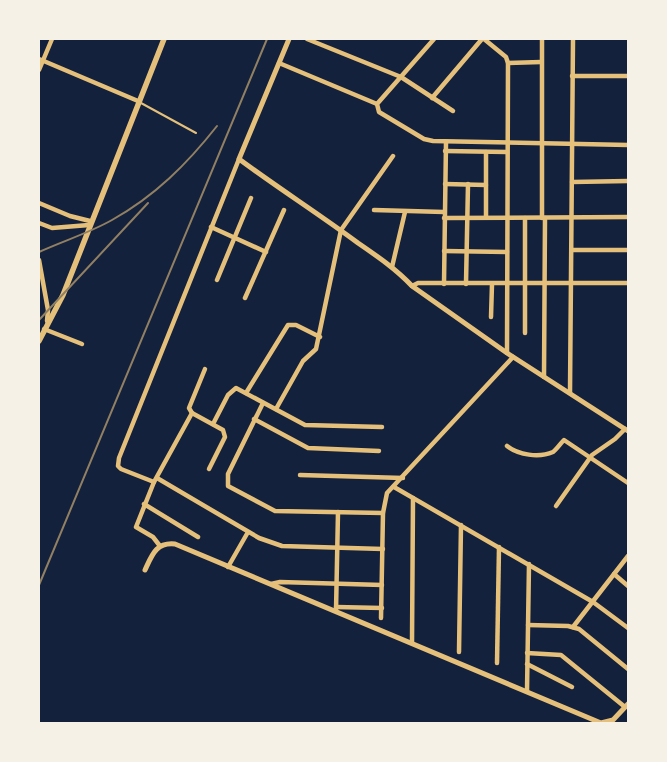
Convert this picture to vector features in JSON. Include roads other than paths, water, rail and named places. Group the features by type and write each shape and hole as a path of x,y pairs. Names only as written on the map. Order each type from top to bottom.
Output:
{"main road":[{"path":"39,341 47,321 63,294 138,100 164,39"}],"street":[{"path":"39,70 41,60 52,39"},
{"path":"289,39 211,227 118,463 121,469 156,480 259,538 282,546 382,549"},
{"path":"307,39 401,77 453,111"},
{"path":"322,44 324,39"},
{"path":"377,104 434,39"},
{"path":"432,98 483,39 506,57 508,63 507,354"},
{"path":"542,39 541,144 545,284 544,377"},
{"path":"570,393 572,39"},
{"path":"41,60 138,100"},
{"path":"508,63 541,62"},
{"path":"279,63 377,104 380,112 424,139 446,142 508,144 628,145"},
{"path":"572,76 628,76"},
{"path":"444,284 446,142"},
{"path":"445,152 507,152"},
{"path":"486,152 486,218"},
{"path":"276,409 303,361 316,350 341,230 394,156"},
{"path":"239,159 282,191 341,230 392,268 412,286 507,354 627,430 590,457 556,506"},
{"path":"572,182 628,181"},
{"path":"445,184 486,185"},
{"path":"466,284 468,184"},
{"path":"218,280 251,198"},
{"path":"39,203 90,223"},
{"path":"245,298 284,210"},
{"path":"374,210 467,218 628,217"},
{"path":"392,268 405,212"},
{"path":"525,218 525,333"},
{"path":"39,223 52,228 90,223"},
{"path":"211,227 266,252"},
{"path":"572,250 628,250"},
{"path":"444,251 507,252"},
{"path":"39,260 48,310 47,321"},
{"path":"412,286 418,283 628,283"},
{"path":"491,317 492,284"},
{"path":"246,393 288,325 296,325 320,337"},
{"path":"44,329 82,344"},
{"path":"381,618 383,513 387,493 403,478 513,357"},
{"path":"160,546 153,537 136,527 144,504 192,413 190,405 205,370"},
{"path":"212,424 232,390 236,388 297,422 314,427 382,427"},
{"path":"264,402 228,474 228,486 275,511 383,513"},
{"path":"192,413 222,430 225,437 209,469"},
{"path":"254,420 308,448 379,451"},
{"path":"507,446 514,451 536,455 552,452 564,440 628,483"},
{"path":"300,475 403,478"},
{"path":"394,487 593,602 628,628"},
{"path":"412,643 413,498"},
{"path":"144,504 198,537"},
{"path":"336,609 338,512"},
{"path":"459,652 461,526"},
{"path":"228,567 248,532"},
{"path":"145,570 154,552 160,546 175,544 336,609 600,723 613,720 626,705 561,654 527,653"},
{"path":"497,663 499,547"},
{"path":"574,627 628,556"},
{"path":"527,691 529,564"},
{"path":"614,574 628,586"},
{"path":"271,584 280,582 382,585"},
{"path":"336,609 382,608"},
{"path":"528,625 574,627 628,669"},
{"path":"527,664 572,687"}],"lane":[{"path":"138,100 196,133"}],"railway":[{"path":"39,585 267,39"},
{"path":"39,252 103,225 128,211 156,190 182,166 217,126"},
{"path":"39,320 148,203"}]}
